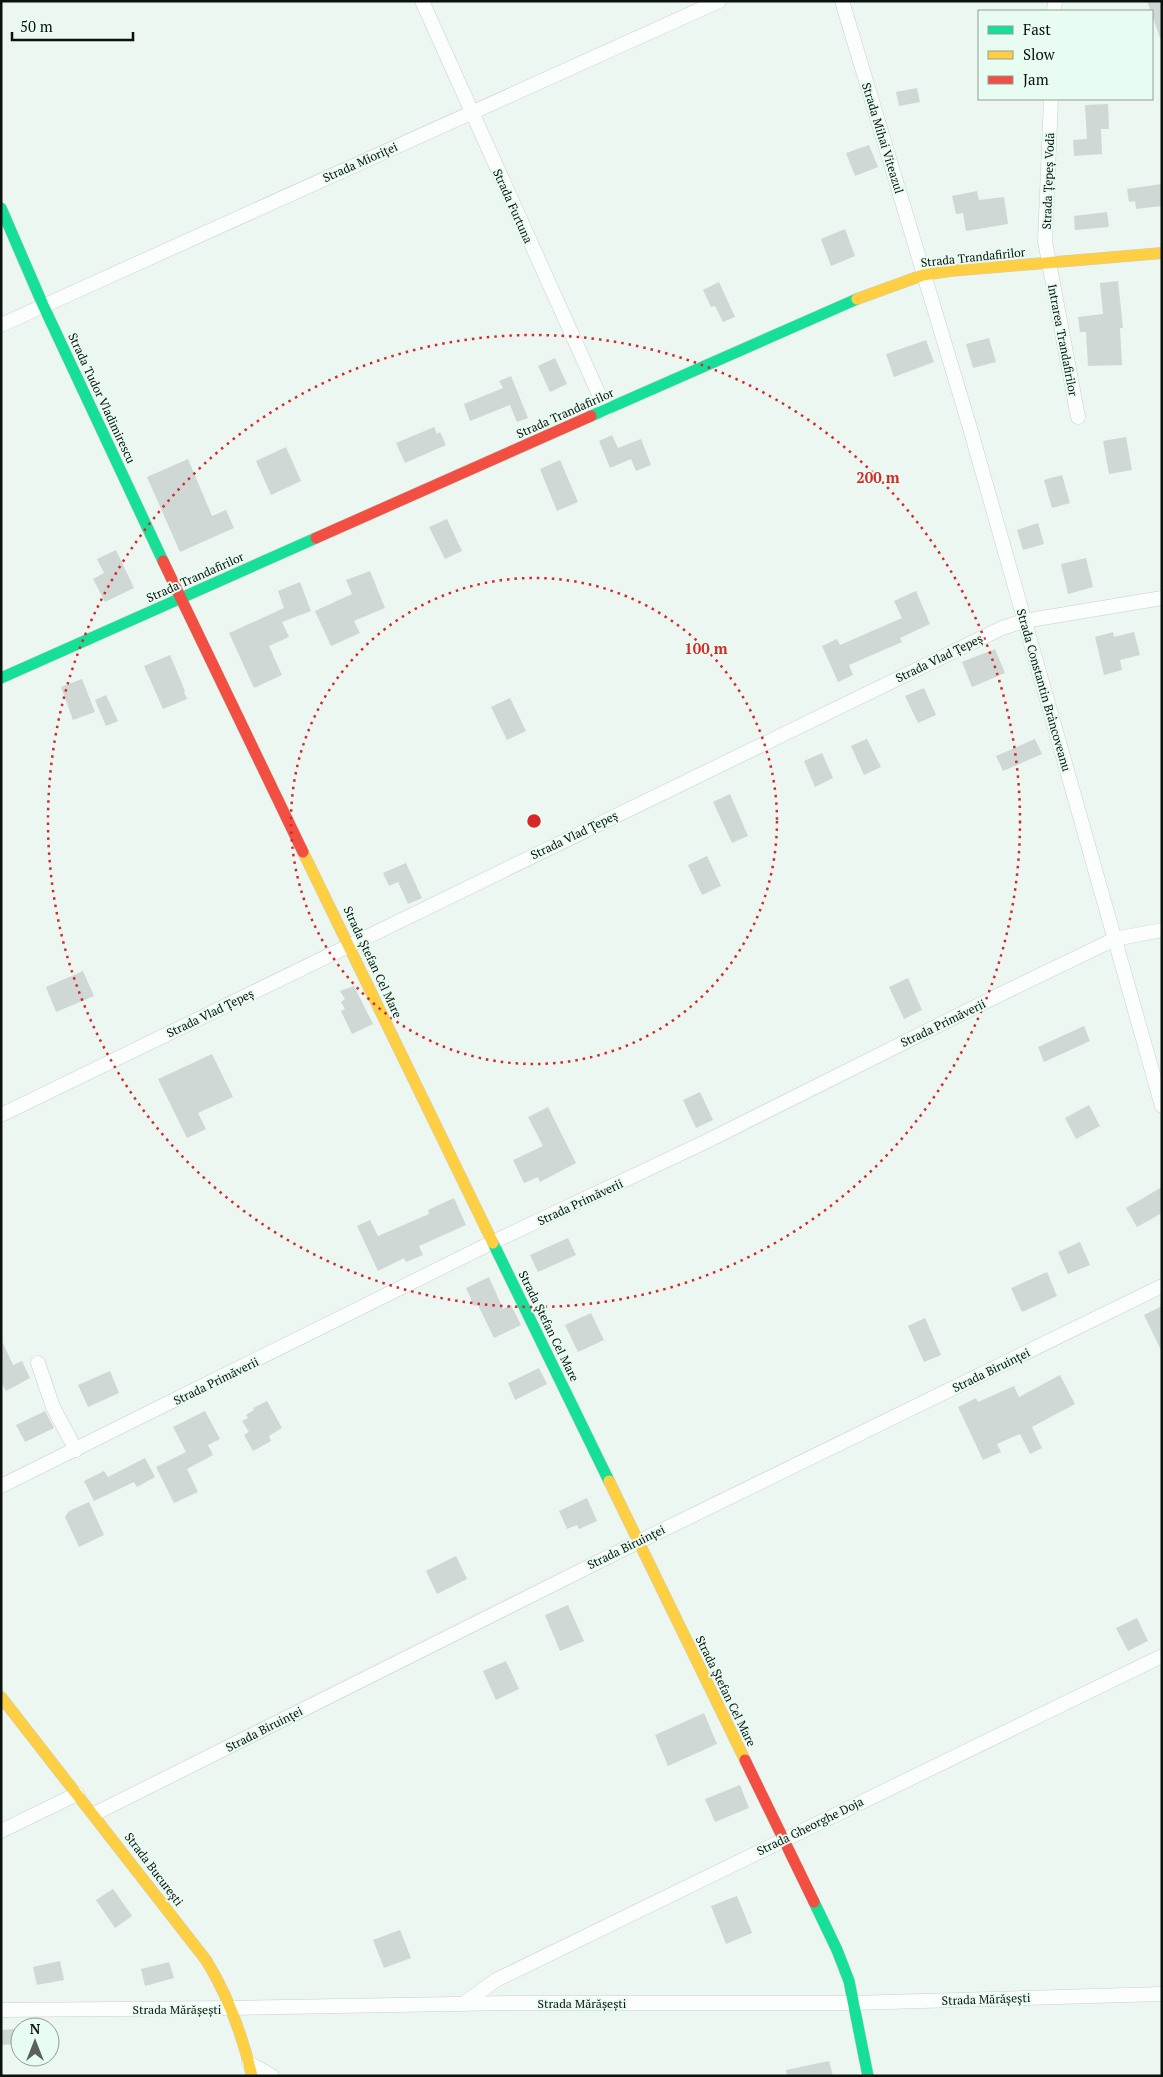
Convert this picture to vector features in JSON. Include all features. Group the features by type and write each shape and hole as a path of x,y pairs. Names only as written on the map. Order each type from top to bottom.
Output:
{"street":[{"name":"Strada Furtuna","path":"422,1 470,112 606,410"},
{"name":"Strada Mioriței","path":"1,325 719,1"},
{"name":"Strada Mihai Viteazul","path":"842,1 923,275"},
{"name":"Strada Țepeș Vodă","path":"1048,262 1045,240 1051,100"},
{"name":"Strada Tudor Vladimirescu","path":"1,208 43,305 180,598"},
{"name":"Strada Trandafirilor","path":"1,678 883,288 923,275 1162,253"},
{"name":"Intrarea Trandafirilor","path":"1048,262 1078,417"},
{"name":"Strada Constantin Brâncoveanu","path":"923,275 967,418 1162,1106"},
{"name":"Strada Ștefan Cel Mare","path":"180,598 837,1950 849,1981 868,2076"},
{"name":"Strada Vlad Țepeș","path":"1,1115 1002,628 1024,621 1162,598"},
{"name":"Strada Primăverii","path":"1,1486 493,1242 627,1180 1115,939 1162,930"},
{"name":"Strada Biruinței","path":"94,1814 638,1542 1162,1286"},
{"path":"38,1363 53,1406 76,1450"},
{"name":"Strada Gheorghe Doja","path":"463,2004 496,1980 1162,1656"},
{"name":"Strada București","path":"1,1697 206,1960 222,1985 233,2008 250,2069"},
{"path":"1,1831 77,1794"},
{"name":"Strada Mărășești","path":"1,2010 233,2008 511,2002 852,2003 1162,1994"},
{"path":"250,2069 272,2076"}],"building":[{"path":"1147,1 1162,1 1162,37 1160,38 1153,18 1153,10 1150,10"},
{"path":"917,88 920,102 899,106 896,92"},
{"path":"1108,104 1109,129 1101,129 1102,154 1074,156 1073,140 1087,139 1085,105"},
{"path":"869,145 878,167 855,176 846,153"},
{"path":"1162,184 1162,206 1136,209 1135,201 1129,202 1127,189"},
{"path":"977,191 979,200 1004,197 1008,224 966,231 963,213 956,214 952,196"},
{"path":"1107,212 1109,227 1075,230 1074,216"},
{"path":"845,229 855,256 831,266 821,239"},
{"path":"1118,281 1123,328 1120,328 1122,365 1088,366 1086,332 1080,332 1078,317 1103,314 1100,283"},
{"path":"719,282 735,317 723,322 715,306 711,307 703,290"},
{"path":"989,338 996,362 973,368 966,344"},
{"path":"926,340 934,362 894,377 886,354"},
{"path":"555,358 567,384 550,392 538,366"},
{"path":"511,376 528,418 517,422 510,405 470,421 464,404 503,388 499,381"},
{"path":"434,427 437,434 440,432 446,445 405,463 396,443"},
{"path":"612,435 618,448 641,439 651,465 636,471 631,459 610,468 599,441"},
{"path":"1126,437 1132,470 1109,474 1103,441"},
{"path":"286,447 301,481 271,495 256,461"},
{"path":"188,459 212,516 226,510 234,528 180,552 147,477"},
{"path":"560,460 578,502 557,511 540,469"},
{"path":"1062,475 1070,503 1052,508 1044,480"},
{"path":"447,519 462,551 445,559 429,527"},
{"path":"1038,523 1044,544 1023,550 1017,530"},
{"path":"116,550 134,588 105,602 93,579 104,573 97,559"},
{"path":"1086,558 1093,587 1068,594 1061,564"},
{"path":"370,571 385,608 354,621 360,633 331,646 315,611 352,594 346,580"},
{"path":"300,582 311,611 282,622 289,637 269,646 282,675 254,688 229,633 284,608 278,591"},
{"path":"916,591 930,624 900,638 902,642 849,665 853,675 838,682 822,646 837,639 840,645 902,618 894,601"},
{"path":"1113,632 1114,637 1134,632 1140,655 1120,660 1122,670 1104,675 1095,637"},
{"path":"995,649 1005,673 972,687 962,662"},
{"path":"170,655 187,699 163,709 144,666"},
{"path":"82,679 95,712 73,720 61,687"},
{"path":"924,688 936,715 918,723 905,696"},
{"path":"106,695 118,721 106,726 95,700"},
{"path":"510,698 526,731 507,740 491,707"},
{"path":"867,739 881,767 864,775 851,746"},
{"path":"1035,739 1042,754 1003,771 996,756"},
{"path":"822,753 833,778 815,787 804,761"},
{"path":"730,794 748,836 732,843 713,802"},
{"path":"707,856 721,886 702,895 688,865"},
{"path":"406,863 422,898 408,904 398,882 389,886 383,873"},
{"path":"83,971 94,996 56,1012 46,987"},
{"path":"908,978 922,1010 904,1019 889,987"},
{"path":"354,986 373,1024 352,1034 341,1011 345,1009 341,1002 345,999 340,991"},
{"path":"1084,1026 1090,1041 1044,1062 1038,1047"},
{"path":"212,1054 233,1097 198,1113 206,1129 187,1138 158,1079"},
{"path":"700,1092 713,1120 696,1128 683,1100"},
{"path":"1089,1105 1100,1126 1076,1139 1065,1118"},
{"path":"548,1107 576,1163 540,1182 538,1177 524,1183 513,1160 543,1146 528,1117"},
{"path":"1162,1187 1162,1213 1137,1227 1126,1208"},
{"path":"454,1198 466,1225 419,1246 423,1255 406,1262 404,1258 378,1271 357,1226 370,1220 378,1236 429,1214 428,1210"},
{"path":"568,1238 576,1255 538,1272 530,1255"},
{"path":"1080,1242 1090,1265 1068,1274 1058,1252"},
{"path":"1047,1272 1057,1296 1022,1312 1011,1288"},
{"path":"489,1277 503,1309 511,1305 521,1325 494,1338 478,1305 474,1306 466,1288"},
{"path":"1162,1306 1162,1352 1144,1315"},
{"path":"591,1313 604,1340 578,1352 565,1325"},
{"path":"925,1318 941,1355 924,1362 908,1326"},
{"path":"1,1339 13,1365 22,1361 30,1378 6,1391 1,1381"},
{"path":"539,1368 547,1384 515,1400 508,1383"},
{"path":"110,1371 119,1393 88,1407 78,1385"},
{"path":"1060,1375 1075,1404 1032,1427 1042,1448 1030,1454 1020,1434 997,1444 1001,1452 983,1460 958,1407 976,1398 978,1402 1014,1386 1019,1397"},
{"path":"267,1401 282,1428 269,1436 271,1441 253,1451 244,1435 249,1432 242,1421 248,1418 246,1415 254,1410 253,1408"},
{"path":"45,1411 54,1428 25,1442 16,1425"},
{"path":"205,1411 220,1439 208,1445 213,1455 187,1469 198,1492 174,1503 156,1467 186,1452 173,1427"},
{"path":"145,1458 155,1477 137,1487 134,1482 94,1501 84,1481 104,1471 108,1477"},
{"path":"587,1498 597,1521 579,1529 577,1525 567,1529 559,1511"},
{"path":"89,1502 104,1535 79,1547 65,1517 69,1511"},
{"path":"456,1556 467,1579 437,1594 426,1571"},
{"path":"568,1605 584,1641 560,1651 545,1615"},
{"path":"1137,1618 1148,1641 1128,1651 1116,1628"},
{"path":"506,1661 519,1689 496,1700 483,1671"},
{"path":"704,1713 717,1744 668,1766 655,1735"},
{"path":"740,1785 749,1808 715,1822 705,1799"},
{"path":"113,1889 132,1916 115,1928 96,1900"},
{"path":"737,1896 752,1933 726,1944 711,1906"},
{"path":"400,1930 411,1958 384,1968 373,1940"},
{"path":"60,1961 64,1980 37,1985 33,1967"},
{"path":"169,1962 174,1978 145,1986 141,1969"},
{"path":"10,2029 10,2044 1,2045 1,2030"},
{"path":"829,2061 833,2076 787,2076 786,2070"}],"traffic: fast":[{"path":"1,208 43,305 163,561"},
{"path":"591,416 857,299"},
{"path":"1,678 316,538"},
{"path":"493,1243 609,1481"},
{"path":"814,1902 837,1950 849,1981 868,2076"}],"traffic: slow":[{"path":"857,299 923,275 950,271 1162,253"},
{"path":"303,852 493,1243"},
{"path":"609,1481 745,1760"},
{"path":"1,1697 206,1960 234,2016 252,2076"}],"traffic: jam":[{"path":"316,538 591,416"},
{"path":"163,561 303,852"},
{"path":"745,1760 814,1902"}]}
